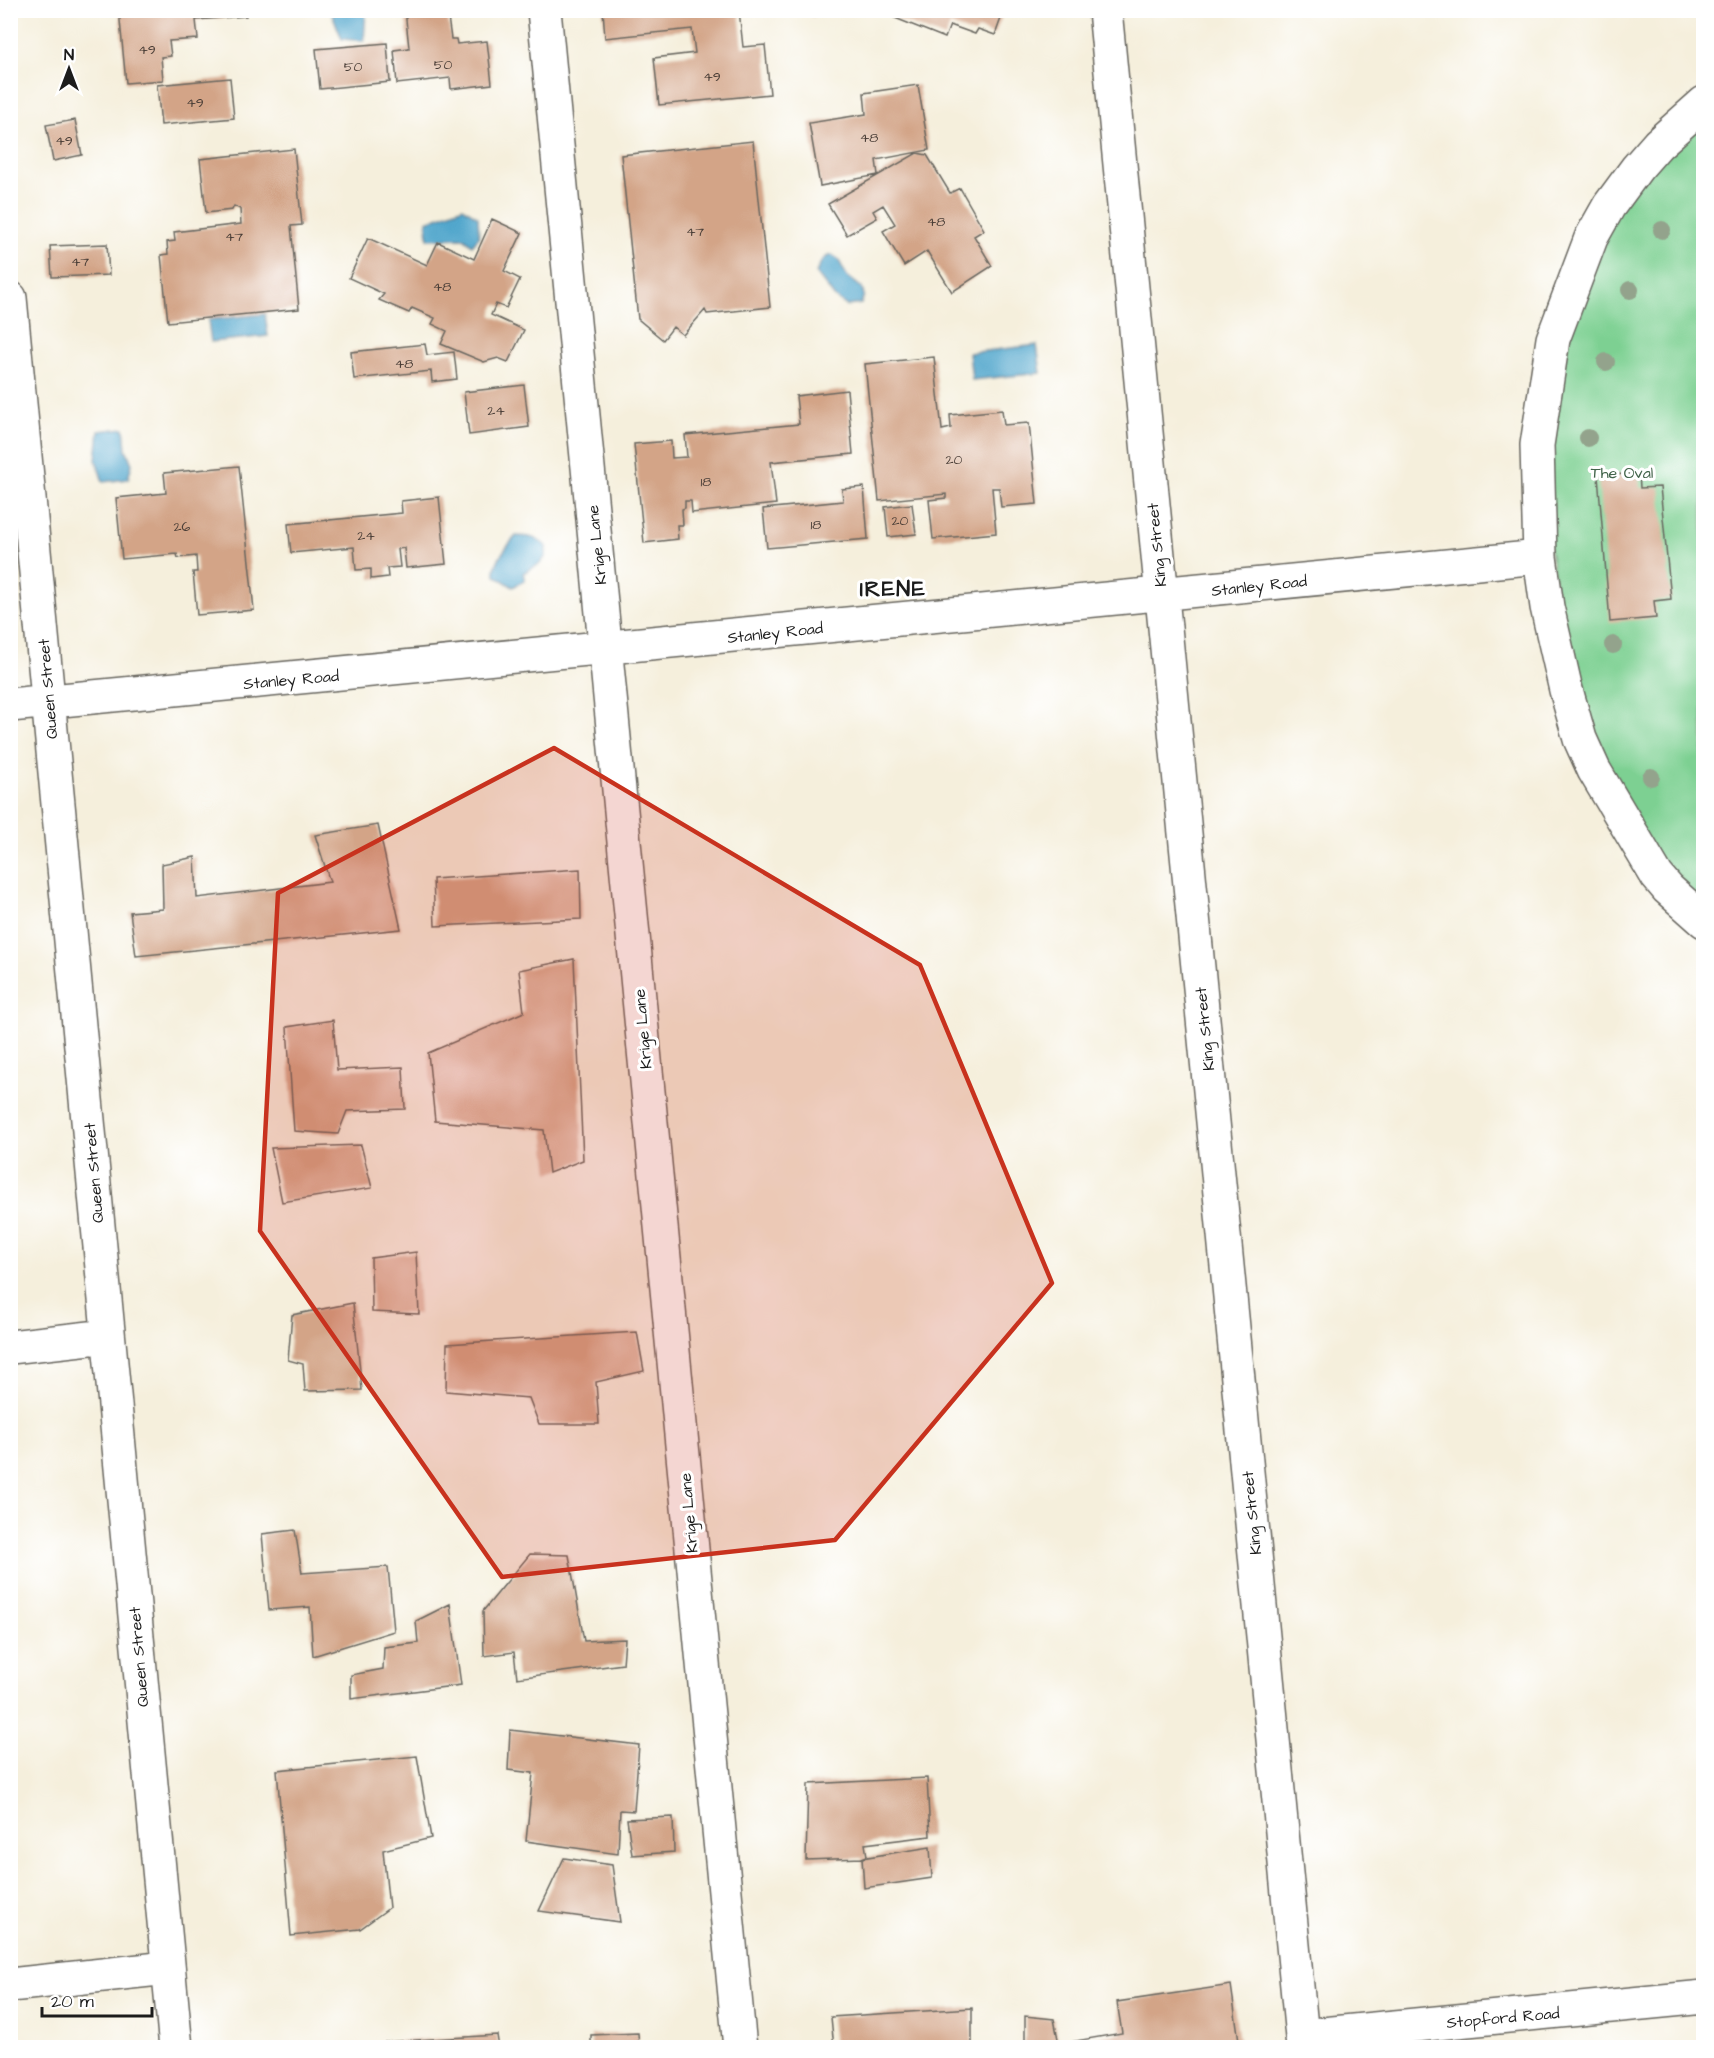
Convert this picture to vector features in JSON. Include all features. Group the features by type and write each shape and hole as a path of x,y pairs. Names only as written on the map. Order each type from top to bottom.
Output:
{"street":[{"name":"Krige Lane","path":"544,10 740,2048"},
{"name":"King Street","path":"1105,10 1303,2042"},
{"path":"1704,103 1658,144 1637,168 1609,206 1591,238 1559,321 1547,372 1537,445 1540,557 1555,645 1566,690 1586,753 1657,876 1704,921"},
{"name":"Queen Street","path":"10,298 176,2048"},
{"name":"Stanley Road","path":"10,705 1540,557"},
{"path":"10,1347 108,1336"},
{"path":"10,1985 168,1968"},
{"name":"Stopford Road","path":"1303,2042 1704,1997"}],"highlighted area":[{"path":"554,748 920,965 1052,1283 835,1540 502,1577 260,1231 278,893"}],"green space":[{"name":"The Oval","path":"1703,119 1703,927 1580,744 1538,473 1596,223"}],"water":[{"path":"331,11 366,11 364,41 342,39"},
{"path":"463,207 478,217 479,237 472,245 464,238 428,239 427,221"},
{"path":"832,255 838,259 847,276 862,288 864,295 861,304 847,306 835,298 816,273 824,259"},
{"path":"265,314 268,336 211,342 208,320"},
{"path":"1037,345 1041,373 972,380 969,353"},
{"path":"124,428 126,449 132,464 128,479 103,482 96,460 99,431"},
{"path":"516,536 539,541 546,546 546,556 540,564 523,573 525,580 513,587 495,575 495,570 502,554"}],"building":[{"path":"119,10 245,10 246,16 196,20 198,39 169,41 171,56 161,57 163,80 126,83"},
{"path":"405,10 447,10 451,39 456,39 457,44 487,41 492,84 451,89 450,78 397,84 394,50 409,48"},
{"path":"603,10 739,10 743,47 765,45 770,94 659,105 654,58 695,53 692,29 605,38"},
{"path":"796,10 816,10 814,17"},
{"path":"875,10 1004,10 995,35 978,29 975,34 950,25 945,38"},
{"path":"387,43 390,82 320,89 316,49"},
{"path":"230,78 234,118 161,125 157,85"},
{"path":"918,85 929,150 876,160 878,175 820,186 809,123 866,114 864,93"},
{"path":"75,120 82,155 53,161 46,125"},
{"path":"753,141 770,307 707,314 705,310 683,335 673,327 663,340 638,319 621,155"},
{"path":"294,149 302,225 291,226 299,309 168,322 161,255 168,254 167,242 175,241 174,232 241,224 240,209 234,206 232,210 206,213 200,159"},
{"path":"917,153 927,155 950,193 960,188 984,230 974,236 992,266 952,292 927,251 904,266 883,231 895,224 883,205 873,211 877,218 847,235 828,204"},
{"path":"492,219 522,233 504,271 520,279 506,308 496,304 491,315 524,330 508,362 498,358 484,362 441,344 447,331 432,324 435,318 412,308 409,313 379,300 384,294 349,278 368,238 427,265 438,242 474,259"},
{"path":"107,244 109,275 52,277 50,246"},
{"path":"425,344 427,355 454,352 457,379 432,382 431,371 354,379 351,352"},
{"path":"934,357 942,430 951,428 950,415 1002,410 1004,425 1029,423 1037,504 1001,507 999,488 992,488 996,533 933,539 929,500 946,498 946,494 879,501 865,364"},
{"path":"524,385 529,427 469,435 464,392"},
{"path":"847,390 853,454 771,462 776,504 692,513 691,501 685,501 685,508 682,509 683,525 677,525 678,539 644,543 634,444 671,441 672,458 687,457 685,435 799,424 796,396"},
{"path":"239,466 254,610 197,615 193,572 197,572 196,556 178,558 177,554 122,559 116,498 166,493 164,473"},
{"path":"1639,473 1640,488 1660,487 1671,599 1654,601 1656,618 1610,622 1598,476"},
{"path":"864,487 868,539 767,548 763,509 843,501 842,489"},
{"path":"439,497 446,564 406,568 404,548 398,549 400,567 387,568 388,577 371,579 371,569 356,570 354,547 291,553 288,524 402,513 401,501"},
{"path":"912,504 916,534 888,537 885,507"},
{"path":"378,825 401,929 136,956 130,912 163,909 162,864 195,857 197,898 330,882 315,835"},
{"path":"580,869 581,919 435,926 433,879"},
{"path":"574,959 583,1160 549,1173 544,1130 435,1121 428,1053 524,1012 519,970"},
{"path":"333,1020 337,1070 403,1067 405,1109 347,1111 338,1134 294,1131 287,1027"},
{"path":"361,1145 372,1188 282,1202 271,1148"},
{"path":"416,1252 419,1314 372,1312 371,1258"},
{"path":"353,1303 362,1390 305,1391 303,1364 288,1360 292,1315"},
{"path":"637,1332 644,1371 596,1382 599,1424 539,1424 529,1398 446,1391 447,1344"},
{"path":"295,1530 302,1573 388,1567 394,1631 313,1656 310,1607 269,1610 262,1534"},
{"path":"530,1554 569,1555 584,1641 625,1639 623,1664 517,1678 514,1652 484,1656 483,1611"},
{"path":"450,1604 461,1685 351,1699 351,1675 383,1669 384,1647 418,1643 416,1621"},
{"path":"510,1730 639,1745 634,1811 620,1810 618,1854 526,1841 533,1773 508,1770"},
{"path":"417,1756 431,1838 383,1850 389,1908 360,1929 291,1936 277,1770"},
{"path":"927,1778 930,1836 865,1844 867,1856 862,1858 806,1860 808,1784"},
{"path":"673,1817 674,1852 632,1855 627,1819"},
{"path":"930,1847 932,1878 864,1888 862,1858"},
{"path":"564,1858 612,1865 620,1922 539,1911"},
{"path":"1231,1985 1240,2048 1144,2048 1143,2045 1128,2048 1025,2048 1025,2016 1054,2019 1059,2044 1122,2033 1117,2002"},
{"path":"972,2008 972,2048 834,2048 831,2017"},
{"path":"638,2033 639,2048 591,2048 591,2035"},
{"path":"497,2035 499,2048 385,2048 385,2042"}],"district":[{"name":"IRENE","path":"893,588"}]}
